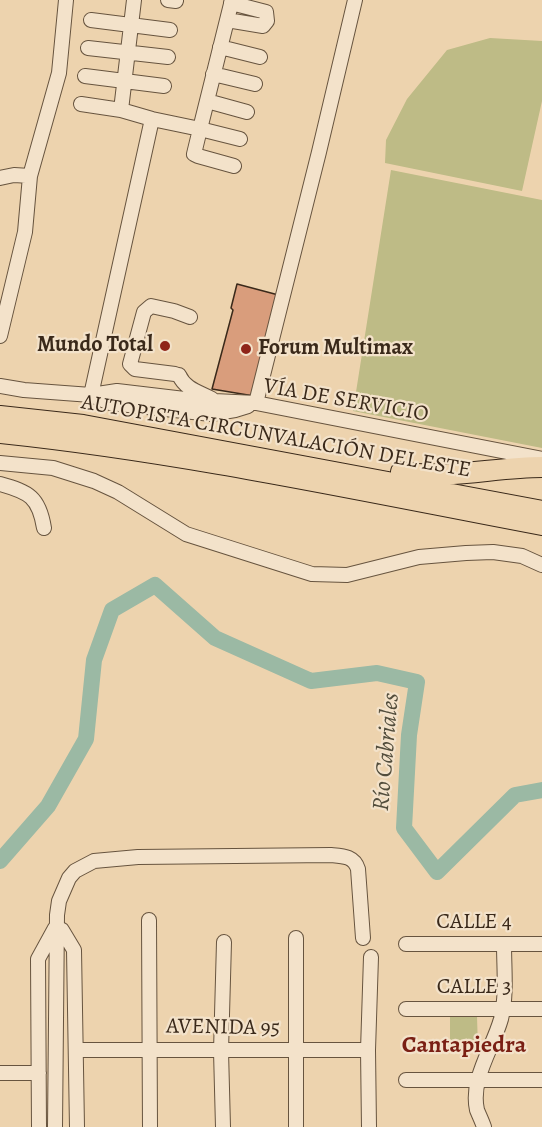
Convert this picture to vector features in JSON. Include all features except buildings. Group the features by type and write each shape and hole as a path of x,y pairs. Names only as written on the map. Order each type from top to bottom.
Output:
{"highway":[{"name":"AUTOPISTA CIRCUNVALACIÓN DEL ESTE","path":"0,416 82,425 542,511"},
{"name":"AUTOPISTA CIRCUNVALACIÓN DEL ESTE","path":"0,433 79,441 316,482 542,525"},
{"path":"311,466 383,469 421,475 460,475 542,467"}],"street":[{"path":"0,336 25,232 29,183 59,73 66,0"},
{"path":"121,110 134,0"},
{"path":"0,386 91,395 117,391 165,403 189,406 217,401 256,403 355,0"},
{"path":"227,20 262,26 267,21 266,12 231,1 194,154 234,166"},
{"path":"91,20 170,30"},
{"path":"220,47 260,57"},
{"path":"88,48 168,57"},
{"path":"213,74 255,84"},
{"path":"85,76 164,86"},
{"path":"207,101 247,112"},
{"path":"81,104 121,110 240,139"},
{"path":"91,395 152,119"},
{"path":"0,179 11,186 29,183"},
{"path":"190,317 151,306 147,309 144,312 130,364 135,369 177,375 182,383 217,401"},
{"name":"VÍA DE SERVICIO","path":"189,406 211,414 235,410 256,403 542,459"},
{"path":"0,463 53,468 94,481 118,492 186,534 312,574 347,575 419,557 475,552 522,556 542,565"},
{"path":"0,484 16,488 35,500 41,510 44,528"},
{"path":"56,1127 56,927 59,901 64,887 75,871 94,861 138,857 320,855 348,857 356,861 358,869 363,938"},
{"path":"149,920 150,1127"},
{"path":"56,927 62,930 74,950 77,1127"},
{"path":"39,1127 38,959 56,927"},
{"path":"296,938 296,1127"},
{"path":"223,1127 221,1051 224,942"},
{"name":"CALLE 4","path":"406,944 542,944"},
{"path":"484,1127 477,1110 476,1094 503,1009 504,944"},
{"path":"369,1127 370,957"},
{"name":"CALLE 3","path":"406,1009 542,1009"},
{"name":"AVENIDA 95","path":"77,1050 368,1050"},
{"path":"0,1073 39,1073"},
{"path":"406,1080 542,1080"}],"shaded area":[{"path":"490,38 542,41 542,101 522,191 385,163 386,140 407,99 447,50"},
{"path":"391,170 542,200 542,448 353,411"},
{"path":"450,1016 477,1016 478,1049 450,1050"}],"waterway":[{"name":"Río Cabriales","path":"0,861 48,806 86,739 94,660 112,610 155,585 215,638 311,681 377,673 417,682 409,735 404,828 437,872 515,795 542,790"}],"place":[{"name":"Mundo Total","path":"165,346"},
{"name":"Forum Multimax","path":"246,349"}],"district":[{"name":"Cantapiedra","path":"464,1046"}]}
